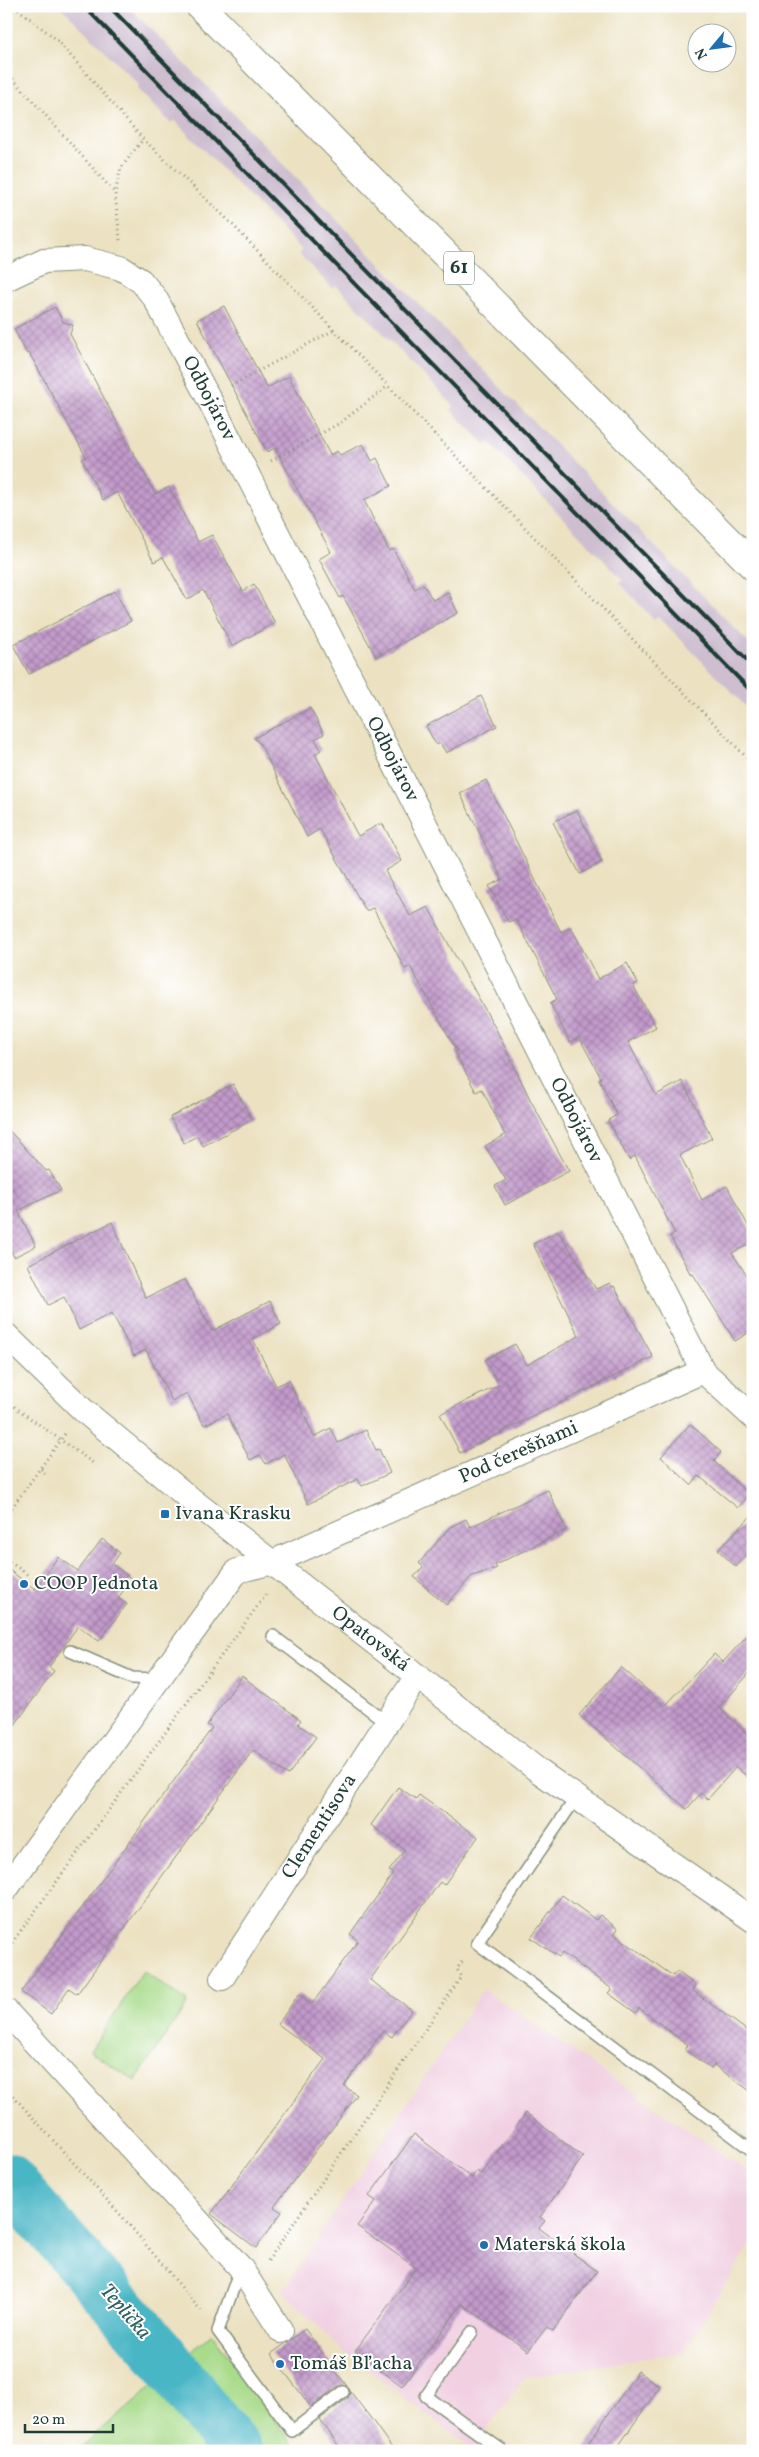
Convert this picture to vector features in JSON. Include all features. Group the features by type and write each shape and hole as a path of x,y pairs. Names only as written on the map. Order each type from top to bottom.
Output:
{"main road":[{"name":"61","path":"200,6 753,566"}],"street":[{"name":"Odbojárov","path":"6,280 44,261 85,259 121,268 141,281 155,298 209,398 246,475 703,1371"},
{"name":"Opatovská","path":"6,1335 83,1410 183,1493 576,1798 753,1920"},
{"path":"703,1371 753,1417"},
{"name":"Pod čerešňami","path":"273,1562 703,1371"},
{"path":"6,1889 238,1571 273,1562"},
{"name":"Clementisova","path":"222,1978 417,1676"},
{"path":"6,2011 252,2268 281,2331"}],"lane":[{"path":"274,1636 386,1722"},
{"path":"70,1651 132,1678 159,1680"},
{"path":"576,1798 477,1942 753,2151"},
{"path":"252,2268 218,2331 292,2431 343,2392"},
{"path":"472,2332 426,2396 503,2451"}],"path":[{"path":"14,6 57,40 143,139 227,219 753,764"},
{"path":"6,71 115,193"},
{"path":"121,268 115,193 121,168 143,139"},
{"path":"209,398 334,330"},
{"path":"246,475 340,423 388,386"},
{"path":"6,1400 93,1463"},
{"path":"6,1516 60,1440"},
{"path":"41,1469 46,1473"},
{"path":"6,1559 28,1576"},
{"path":"6,1951 270,1588"},
{"path":"252,2268 460,1977 457,1969 477,1942"},
{"path":"6,2088 126,2221 218,2331"},
{"path":"6,2436 18,2451"}],"shaded area":[{"path":"60,6 128,6 192,71 753,647 753,714 658,616 654,620 620,583 623,580 489,442 486,445 451,410 454,406 336,285 332,288 299,254 302,250 174,120 171,123 137,89 139,85"},
{"path":"483,1989 753,2175 753,2240 683,2352 524,2378 473,2449 343,2351 283,2291"}],"green space":[{"path":"143,1971 188,2002 135,2081 90,2051"},
{"path":"212,2334 298,2451 77,2451"}],"building":[{"path":"224,306 267,388 289,376 330,455 337,451 340,455 363,444 372,461 377,458 391,486 364,500 389,551 393,549 415,589 423,584 433,600 448,592 458,613 376,657 343,596 340,598 319,559 331,552 275,448 267,452 197,320"},
{"path":"55,307 63,322 73,325 70,334 155,494 169,487 198,542 212,535 243,591 254,584 275,623 232,646 203,590 187,600 163,557 154,562 117,492 103,500 82,459 86,457 36,365 29,353 27,354 14,329"},
{"path":"115,591 131,621 29,674 13,645"},
{"path":"481,696 497,726 446,753 440,743 436,745 426,726"},
{"path":"310,708 324,734 315,739 321,750 315,754 358,836 382,823 402,861 385,871 410,916 428,907 497,1031 530,1099 569,1171 505,1205 495,1186 506,1180 485,1146 505,1135 482,1089 476,1092 455,1052 457,1051 410,966 405,969 373,908 366,911 320,829 307,837 260,744 254,738"},
{"path":"486,780 561,932 571,927 598,979 627,963 638,983 633,985 656,1027 628,1042 656,1095 682,1081 712,1138 680,1155 702,1200 727,1186 753,1235 753,1242 732,1253 753,1285 753,1330 735,1341 693,1274 691,1275 670,1236 675,1234 635,1156 629,1160 608,1120 617,1115 599,1079 601,1078 579,1037 570,1042 550,1003 557,999 516,919 508,922 489,886 502,879 460,793"},
{"path":"577,810 602,862 580,874 553,822"},
{"path":"233,1084 252,1120 203,1146 197,1136 184,1143 170,1117"},
{"path":"6,1127 46,1171 49,1170 61,1190 18,1211 36,1246 14,1257 6,1241"},
{"path":"112,1222 146,1298 185,1279 212,1331 270,1301 281,1324 253,1339 276,1386 289,1380 314,1437 331,1428 338,1443 366,1430 376,1450 379,1449 390,1473 362,1486 358,1479 308,1504 284,1454 266,1464 260,1455 250,1460 227,1414 204,1425 187,1393 172,1401 146,1350 134,1356 112,1313 79,1330 64,1297 48,1305 28,1265"},
{"path":"558,1231 596,1289 610,1283 612,1287 614,1286 653,1357 460,1453 440,1414 499,1385 485,1360 515,1344 527,1365 579,1336 533,1244"},
{"path":"690,1424 721,1452 714,1461 749,1495 738,1508 699,1476 691,1485 661,1457"},
{"path":"548,1490 566,1530 495,1565 497,1568 472,1576 446,1605 414,1577 423,1567 419,1563 450,1527 466,1519 470,1527"},
{"path":"753,1514 753,1549 736,1567 718,1550"},
{"path":"102,1539 120,1553 112,1564 132,1579 118,1598 127,1604 99,1641 78,1626 49,1667 54,1671 6,1737 6,1568 35,1589 58,1557 78,1571"},
{"path":"753,1629 753,1669 719,1708 753,1739 753,1782 736,1767 708,1799 701,1793 687,1809 579,1715 621,1667 665,1706 714,1654 723,1662"},
{"path":"242,1676 301,1720 298,1724 316,1737 288,1775 253,1750 77,1994 69,1988 51,2014 21,1992 212,1728 207,1725"},
{"path":"398,1787 416,1799 419,1795 478,1837 444,1885 440,1882 370,1980 412,2010 392,2037 383,2031 344,2086 357,2095 274,2207 282,2212 256,2248 211,2214 325,2059 278,2024 299,1994 312,2004 358,1941 350,1934 393,1874 389,1871 405,1850 371,1825"},
{"path":"562,1895 596,1920 600,1915 618,1929 614,1934 673,1976 677,1971 695,1985 692,1990 753,2035 753,2093 714,2065 711,2069 685,2050 688,2045 639,2008 636,2013 608,1993 612,1989 562,1953 559,1957 531,1938"},
{"path":"526,2113 583,2157 540,2217 545,2221 539,2228 597,2271 553,2331 547,2327 528,2351 462,2304 402,2386 355,2351 416,2268 357,2226 376,2201 369,2196 414,2134 472,2178 476,2171 481,2174"},
{"path":"305,2329 347,2386 338,2386 311,2407 271,2354"},
{"path":"638,2371 660,2386 615,2451 583,2451"},
{"path":"350,2391 394,2451 342,2451 320,2419 348,2398"}],"waterway":[{"name":"Teplička","path":"6,2178 160,2353 237,2451"}],"railway":[{"path":"84,6 753,693"},
{"path":"109,6 753,666"}],"place":[{"name":"Ivana Krasku","path":"165,1514"},
{"name":"COOP Jednota","path":"24,1584"},
{"name":"Materská škola","path":"484,2245"},
{"name":"Tomáš Bľacha","path":"280,2364"}]}
